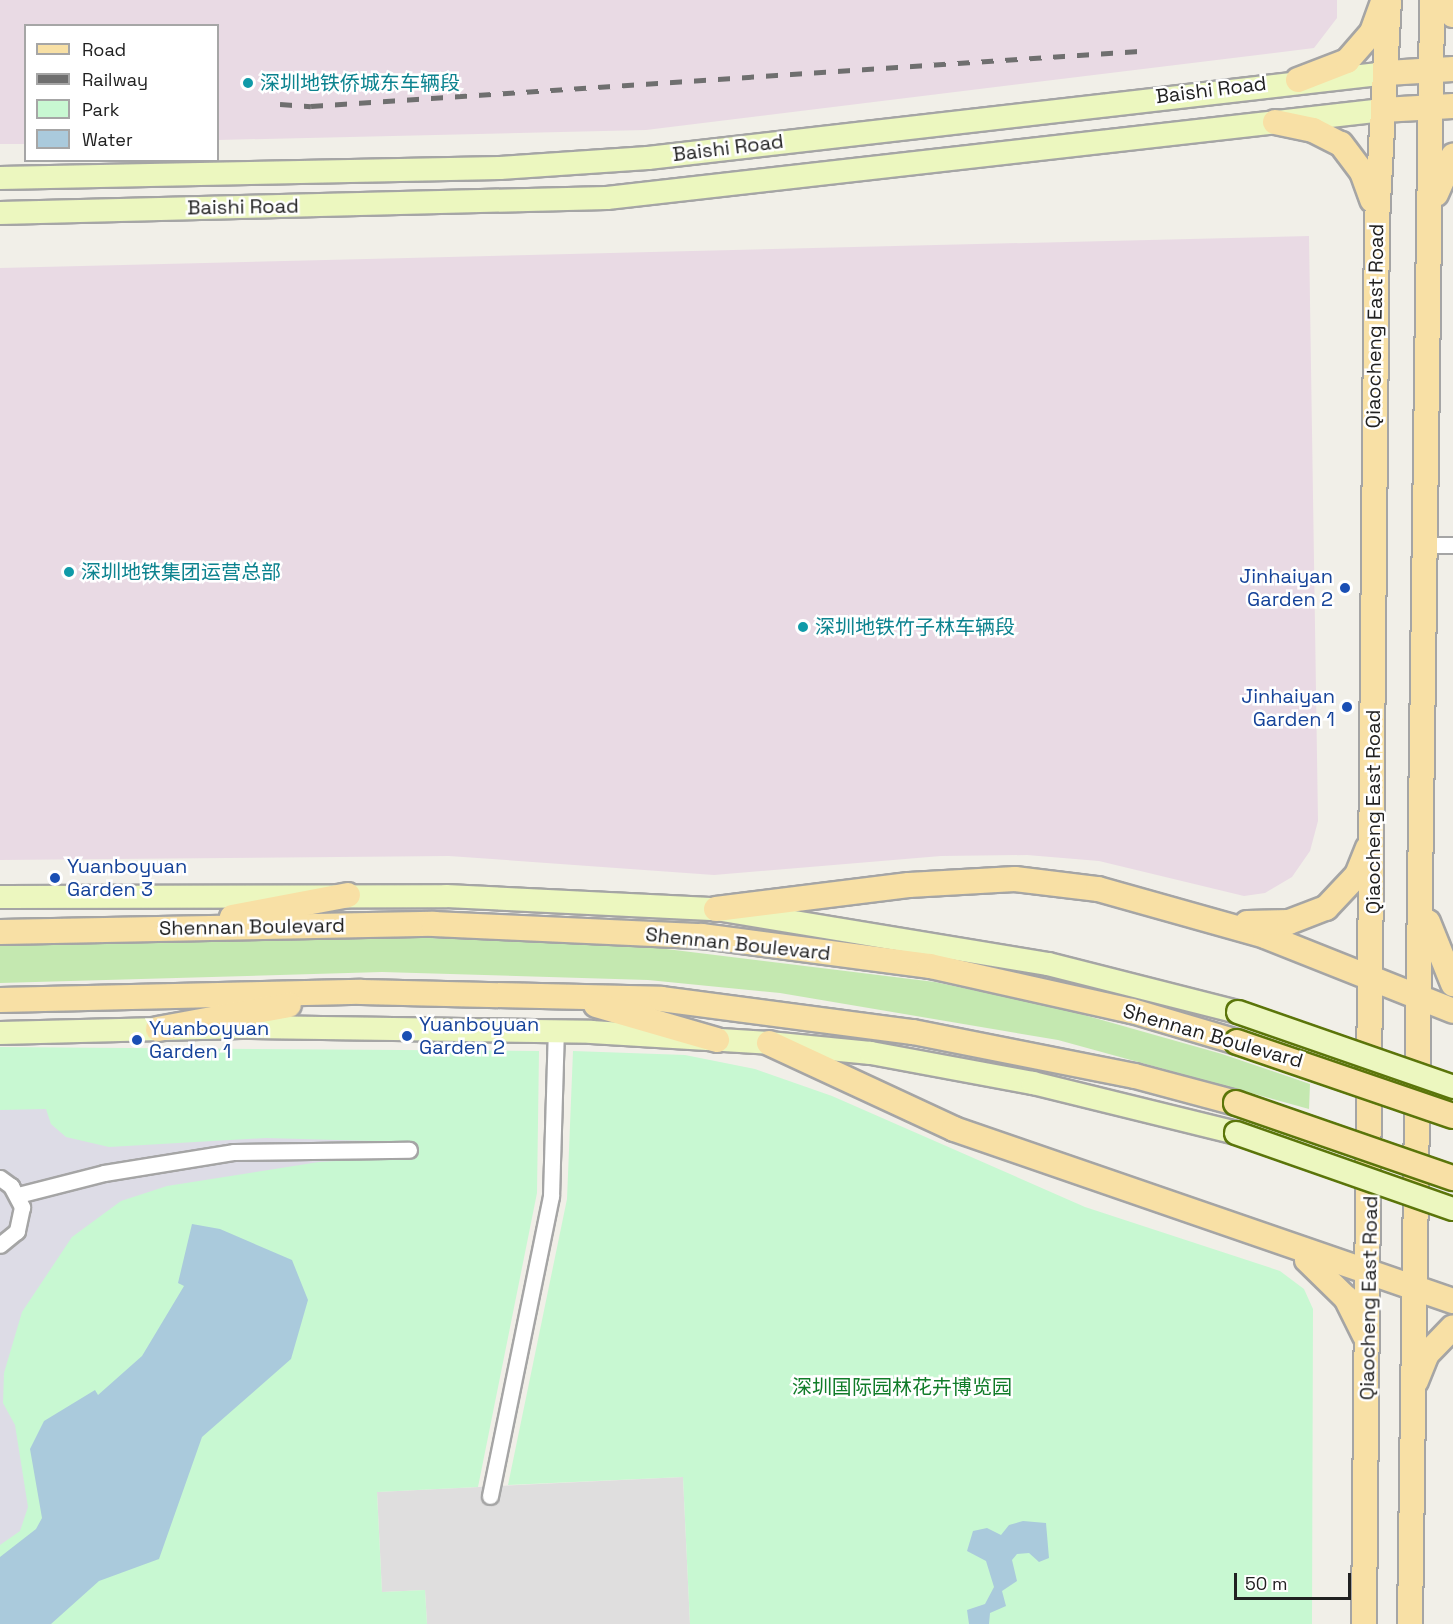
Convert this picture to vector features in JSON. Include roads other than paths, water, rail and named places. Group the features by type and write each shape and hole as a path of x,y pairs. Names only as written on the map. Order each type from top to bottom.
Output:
{"main road":[{"path":"1298,80 1347,61 1372,32 1384,0"},
{"name":"Qiaocheng East Road","path":"1364,1624 1370,1275 1377,221 1387,73 1389,0"},
{"path":"1410,1624 1413,1290 1423,904 1430,220 1442,107 1442,70 1432,0"},
{"path":"1445,0 1453,15"},
{"name":"Baishi Road","path":"0,178 500,168 648,158 1298,80 1442,70"},
{"name":"Baishi Road","path":"0,213 618,198 1383,110 1442,107"},
{"path":"1275,122 1313,129 1341,144 1362,172 1377,221"},
{"path":"1430,220 1453,156"},
{"path":"1209,919 1265,925 1306,918 1326,908 1357,875 1373,826"},
{"path":"716,909 909,885 1015,879 1098,889 1209,919 1371,978 1453,1011"},
{"path":"170,929 348,895"},
{"path":"0,897 348,895 596,900 716,909 1048,964 1238,1012 1453,1087"},
{"path":"1423,904 1453,984"},
{"name":"Shennan Boulevard","path":"0,932 434,924 702,936 930,966 1132,1011 1237,1042 1453,1116"},
{"path":"158,1029 362,992"},
{"path":"0,1000 362,992 544,993 805,1014 1036,1055 1236,1103 1453,1178"},
{"path":"544,993 717,1040"},
{"path":"0,1033 158,1029 556,1032 768,1043 872,1053 1033,1083 1236,1133 1453,1209"},
{"path":"768,1043 954,1129 1288,1247 1413,1290 1453,1301"},
{"path":"1288,1247 1332,1281 1368,1344"},
{"path":"1412,1395 1427,1354 1453,1327"}],"street":[{"path":"1427,545 1453,545"},
{"path":"490,1496 550,1196 556,1032"},
{"path":"18,1195 104,1173 234,1152 409,1150"},
{"path":"0,1178 18,1195 21,1219 0,1245"}],"water":[{"path":"192,1224 220,1229 292,1260 308,1300 291,1359 202,1437 159,1559 99,1581 51,1624 0,1624 0,1557 36,1529 42,1518 30,1449 44,1421 95,1390 98,1395 142,1356 184,1286 178,1283"},
{"path":"1023,1521 1046,1523 1049,1558 1039,1562 1029,1553 1017,1554 1012,1560 1017,1581 1002,1591 1006,1606 990,1613 989,1624 969,1624 967,1610 985,1604 994,1587 986,1561 967,1551 973,1531 987,1528 1001,1535 1009,1525"}],"railway":[{"path":"280,104 311,106 1139,51"}],"place":[{"name":"深圳地铁侨城东车辆段","path":"248,83"},
{"name":"深圳地铁集团运营总部","path":"69,572"},
{"name":"Jinhaiyan Garden 2","path":"1345,588"},
{"name":"深圳地铁竹子林车辆段","path":"803,627"},
{"name":"Jinhaiyan Garden 1","path":"1347,707"},
{"name":"Yuanboyuan Garden 3","path":"55,878"},
{"name":"Yuanboyuan Garden 2","path":"407,1036"},
{"name":"Yuanboyuan Garden 1","path":"137,1040"}],"park label":[{"name":"深圳国际园林花卉博览园","path":"902,1387"}]}
